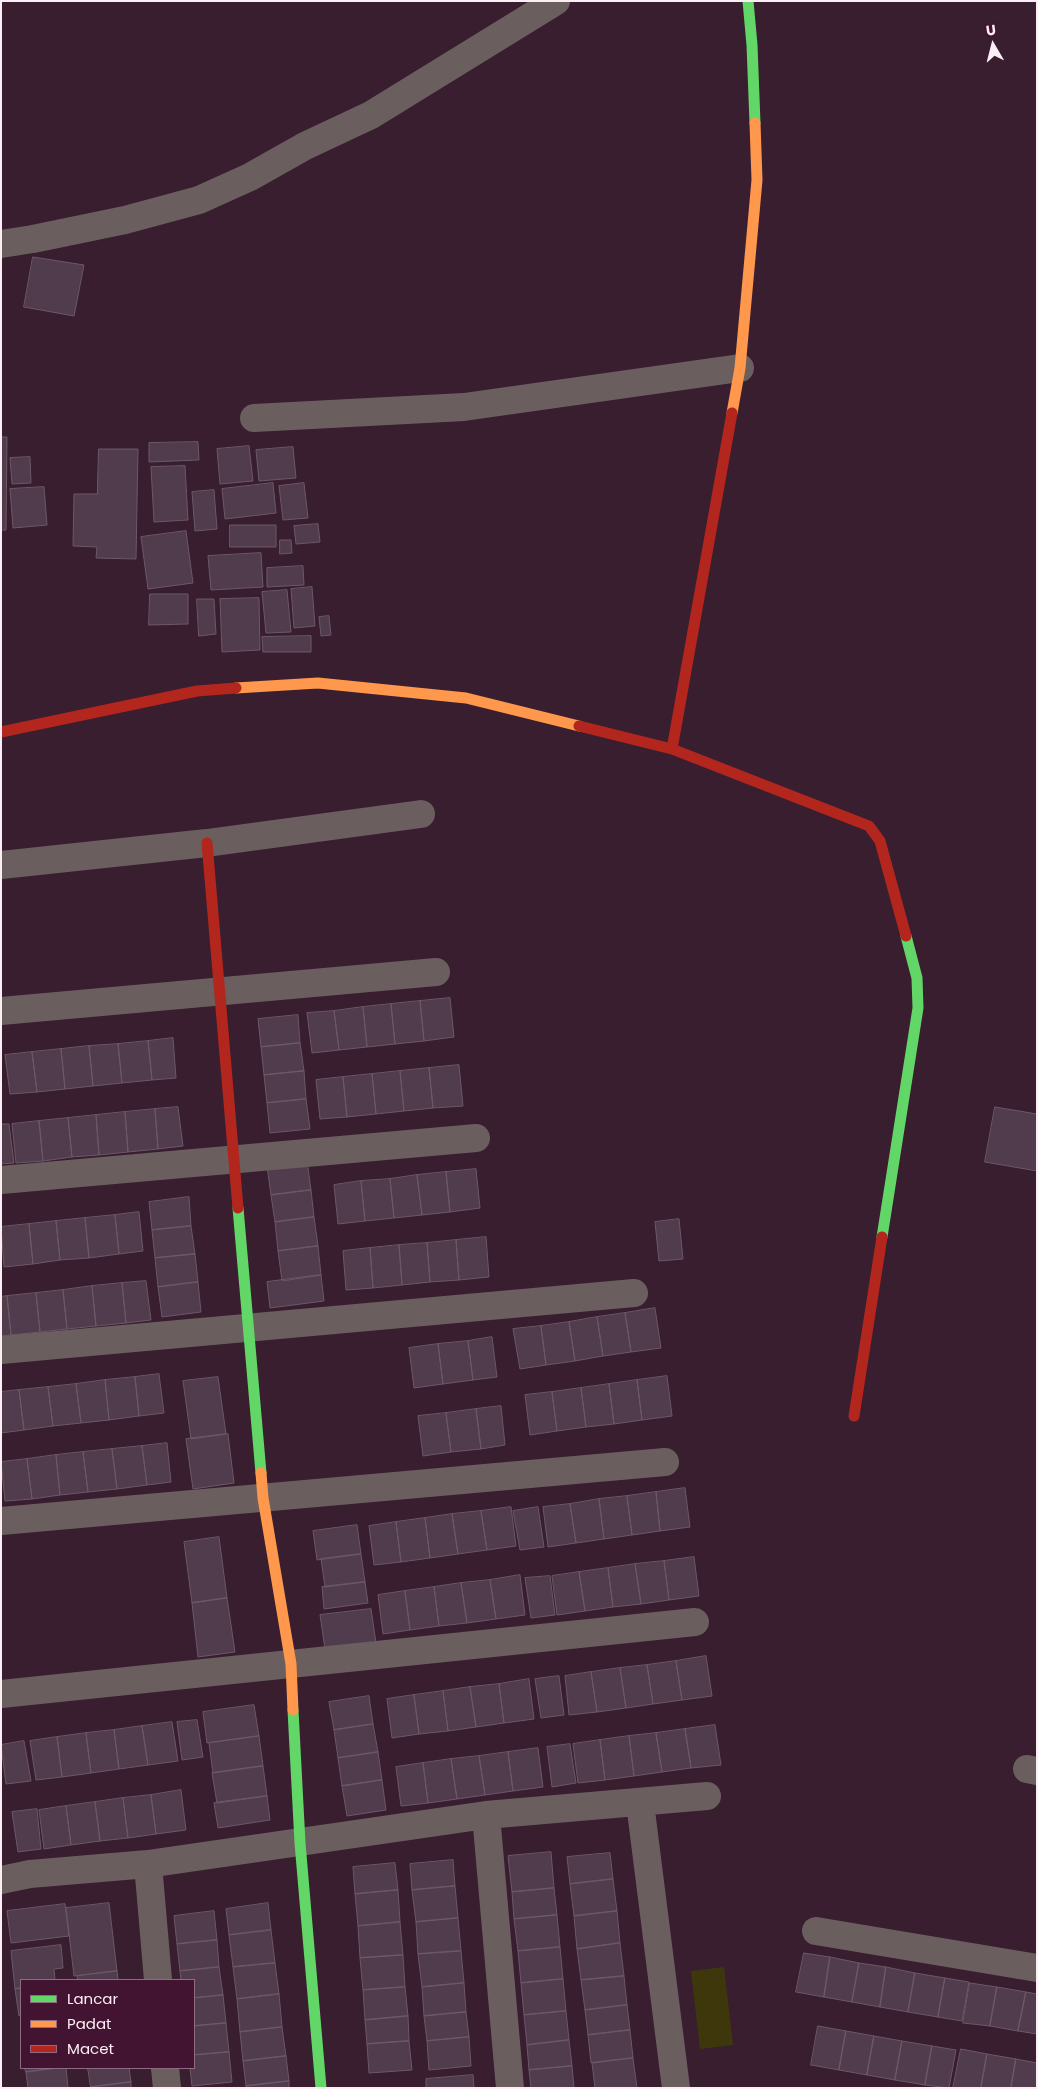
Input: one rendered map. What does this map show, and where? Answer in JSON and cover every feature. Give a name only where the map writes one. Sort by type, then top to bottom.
[{"type":"street","points":[[1,244],[33,240],[125,220],[199,200],[250,177],[305,146],[371,114],[556,1]]},
{"type":"street","points":[[672,749],[740,368],[757,180],[752,44],[748,1]]},
{"type":"street","points":[[254,418],[464,407],[740,368]]},
{"type":"street","points":[[1,732],[197,691],[318,683],[466,698],[672,749],[869,826],[877,834],[883,850],[917,978],[918,1008],[854,1416]]},
{"type":"street","points":[[1,866],[207,843],[421,814]]},
{"type":"street","points":[[207,843],[218,991],[263,1498],[291,1664],[300,1843],[321,2088]]},
{"type":"street","points":[[1,1011],[436,972]]},
{"type":"street","points":[[1,1180],[476,1138]]},
{"type":"street","points":[[1,1350],[634,1293]]},
{"type":"street","points":[[1,1521],[665,1462]]},
{"type":"street","points":[[1,1694],[695,1622]]},
{"type":"street","points":[[1,1880],[30,1874],[148,1864],[486,1816],[707,1796]]},
{"type":"street","points":[[640,1803],[676,2088]]},
{"type":"street","points":[[486,1816],[510,2088]]},
{"type":"street","points":[[148,1864],[158,1979]]},
{"type":"street","points":[[816,1931],[1037,1968]]},
{"type":"street","points":[[165,2069],[167,2088]]},
{"type":"shaded area","points":[[724,1967],[733,2045],[700,2049],[691,1971]]},
{"type":"building","points":[[33,257],[84,265],[74,316],[24,307]]},
{"type":"building","points":[[1,437],[7,437],[6,530],[1,530]]},
{"type":"building","points":[[198,442],[199,460],[149,462],[149,443]]},
{"type":"building","points":[[249,446],[253,481],[220,484],[217,449]]},
{"type":"building","points":[[293,447],[296,478],[259,481],[256,450]]},
{"type":"building","points":[[99,449],[138,449],[136,559],[96,558],[97,547],[73,546],[74,494],[97,494]]},
{"type":"building","points":[[30,457],[31,483],[12,484],[10,458]]},
{"type":"building","points":[[185,466],[188,520],[154,522],[151,467]]},
{"type":"building","points":[[273,483],[276,513],[225,519],[222,489]]},
{"type":"building","points":[[304,483],[308,518],[283,520],[279,486]]},
{"type":"building","points":[[44,487],[47,525],[13,528],[10,489]]},
{"type":"building","points":[[214,490],[217,529],[195,531],[192,492]]},
{"type":"building","points":[[318,524],[320,542],[296,544],[294,526]]},
{"type":"building","points":[[230,525],[276,525],[276,547],[230,547]]},
{"type":"building","points":[[186,531],[193,583],[148,589],[141,537]]},
{"type":"building","points":[[280,540],[291,540],[292,553],[280,554]]},
{"type":"building","points":[[261,553],[263,587],[211,590],[208,556]]},
{"type":"building","points":[[303,566],[304,585],[267,587],[267,568]]},
{"type":"building","points":[[312,587],[315,626],[294,628],[291,589]]},
{"type":"building","points":[[287,590],[291,632],[266,633],[262,592]]},
{"type":"building","points":[[150,594],[188,594],[188,624],[149,625]]},
{"type":"building","points":[[259,598],[260,650],[222,652],[220,599]]},
{"type":"building","points":[[197,599],[214,599],[216,634],[199,636]]},
{"type":"building","points":[[329,616],[331,635],[321,636],[319,617]]},
{"type":"building","points":[[311,636],[311,652],[263,652],[262,637]]},
{"type":"building","points":[[450,998],[454,1037],[424,1041],[420,1001]]},
{"type":"building","points":[[420,1001],[424,1041],[395,1044],[391,1004]]},
{"type":"building","points":[[391,1004],[395,1044],[367,1047],[363,1007]]},
{"type":"building","points":[[363,1007],[367,1047],[339,1050],[334,1011]]},
{"type":"building","points":[[334,1011],[339,1050],[312,1053],[307,1013]]},
{"type":"building","points":[[298,1015],[300,1043],[261,1047],[258,1019]]},
{"type":"building","points":[[173,1038],[176,1078],[152,1080],[148,1041]]},
{"type":"building","points":[[148,1041],[152,1080],[122,1083],[118,1044]]},
{"type":"building","points":[[300,1043],[304,1071],[264,1075],[261,1047]]},
{"type":"building","points":[[118,1044],[122,1083],[93,1086],[89,1046]]},
{"type":"building","points":[[89,1046],[93,1086],[65,1089],[61,1049]]},
{"type":"building","points":[[61,1049],[65,1089],[37,1092],[32,1052]]},
{"type":"building","points":[[32,1052],[37,1092],[10,1094],[5,1055]]},
{"type":"building","points":[[459,1065],[463,1106],[433,1108],[429,1068]]},
{"type":"building","points":[[429,1068],[433,1108],[404,1111],[400,1071]]},
{"type":"building","points":[[304,1071],[306,1099],[267,1103],[264,1075]]},
{"type":"building","points":[[400,1071],[404,1111],[376,1114],[372,1074]]},
{"type":"building","points":[[372,1074],[376,1114],[347,1117],[343,1077]]},
{"type":"building","points":[[343,1077],[347,1117],[320,1119],[316,1080]]},
{"type":"building","points":[[306,1099],[310,1129],[270,1133],[267,1103]]},
{"type":"building","points":[[178,1107],[183,1146],[158,1149],[155,1109]]},
{"type":"building","points":[[995,1107],[1037,1114],[1037,1171],[985,1162]]},
{"type":"building","points":[[155,1109],[158,1149],[128,1152],[125,1112]]},
{"type":"building","points":[[125,1112],[128,1152],[99,1155],[96,1115]]},
{"type":"building","points":[[96,1115],[99,1155],[72,1157],[68,1118]]},
{"type":"building","points":[[68,1118],[72,1157],[43,1161],[39,1121]]},
{"type":"building","points":[[39,1121],[43,1161],[16,1163],[12,1124]]},
{"type":"building","points":[[1,1124],[9,1124],[14,1163],[1,1164]]},
{"type":"building","points":[[307,1161],[311,1190],[271,1195],[267,1166]]},
{"type":"building","points":[[476,1169],[480,1208],[450,1212],[446,1172]]},
{"type":"building","points":[[446,1172],[450,1212],[422,1215],[417,1175]]},
{"type":"building","points":[[417,1175],[422,1215],[394,1218],[390,1179]]},
{"type":"building","points":[[390,1179],[394,1218],[365,1221],[361,1181]]},
{"type":"building","points":[[361,1181],[365,1221],[338,1224],[334,1185]]},
{"type":"building","points":[[311,1190],[314,1217],[275,1222],[271,1195]]},
{"type":"building","points":[[189,1197],[191,1226],[152,1230],[149,1202]]},
{"type":"building","points":[[139,1212],[143,1251],[119,1254],[115,1215]]},
{"type":"building","points":[[115,1215],[119,1254],[89,1258],[85,1218]]},
{"type":"building","points":[[314,1217],[318,1246],[278,1251],[275,1222]]},
{"type":"building","points":[[85,1218],[89,1258],[60,1260],[56,1221]]},
{"type":"building","points":[[679,1219],[683,1259],[659,1261],[655,1222]]},
{"type":"building","points":[[56,1221],[60,1260],[33,1264],[29,1224]]},
{"type":"building","points":[[29,1224],[33,1264],[4,1267],[1,1227]]},
{"type":"building","points":[[191,1226],[195,1254],[155,1258],[152,1230]]},
{"type":"building","points":[[486,1237],[489,1277],[459,1280],[456,1240]]},
{"type":"building","points":[[456,1240],[459,1280],[430,1282],[427,1243]]},
{"type":"building","points":[[427,1243],[430,1282],[402,1285],[399,1245]]},
{"type":"building","points":[[399,1245],[402,1285],[373,1288],[370,1248]]},
{"type":"building","points":[[318,1246],[321,1275],[282,1281],[278,1251]]},
{"type":"building","points":[[370,1248],[373,1288],[346,1290],[343,1251]]},
{"type":"building","points":[[195,1254],[198,1282],[158,1287],[155,1258]]},
{"type":"building","points":[[321,1275],[324,1301],[270,1308],[267,1282]]},
{"type":"building","points":[[146,1281],[151,1320],[126,1323],[122,1283]]},
{"type":"building","points":[[198,1282],[201,1312],[162,1317],[158,1287]]},
{"type":"building","points":[[122,1283],[126,1323],[96,1326],[92,1286]]},
{"type":"building","points":[[92,1286],[96,1326],[67,1329],[63,1290]]},
{"type":"building","points":[[63,1290],[67,1329],[40,1332],[36,1293]]},
{"type":"building","points":[[36,1293],[40,1332],[11,1335],[7,1296]]},
{"type":"building","points":[[7,1296],[11,1335],[1,1336],[1,1297]]},
{"type":"building","points":[[655,1308],[661,1348],[631,1352],[625,1313]]},
{"type":"building","points":[[625,1313],[631,1352],[603,1356],[597,1317]]},
{"type":"building","points":[[597,1317],[603,1356],[575,1361],[569,1322]]},
{"type":"building","points":[[569,1322],[575,1361],[546,1365],[541,1326]]},
{"type":"building","points":[[541,1326],[546,1365],[520,1369],[513,1329]]},
{"type":"building","points":[[492,1337],[497,1377],[473,1380],[468,1341]]},
{"type":"building","points":[[468,1341],[473,1380],[443,1384],[438,1344]]},
{"type":"building","points":[[438,1344],[443,1384],[414,1388],[409,1348]]},
{"type":"building","points":[[159,1374],[164,1413],[139,1416],[135,1377]]},
{"type":"building","points":[[667,1376],[672,1416],[642,1420],[637,1380]]},
{"type":"building","points":[[135,1377],[139,1416],[109,1420],[105,1380]]},
{"type":"building","points":[[218,1377],[226,1434],[191,1439],[183,1381]]},
{"type":"building","points":[[105,1380],[109,1420],[81,1423],[76,1384]]},
{"type":"building","points":[[637,1380],[642,1420],[614,1424],[609,1384]]},
{"type":"building","points":[[76,1384],[81,1423],[53,1426],[48,1387]]},
{"type":"building","points":[[609,1384],[614,1424],[586,1427],[581,1388]]},
{"type":"building","points":[[48,1387],[53,1426],[24,1430],[19,1390]]},
{"type":"building","points":[[581,1388],[586,1427],[557,1431],[552,1392]]},
{"type":"building","points":[[19,1390],[24,1430],[1,1433],[1,1392]]},
{"type":"building","points":[[552,1392],[557,1431],[530,1435],[525,1395]]},
{"type":"building","points":[[501,1406],[505,1445],[481,1449],[476,1409]]},
{"type":"building","points":[[476,1409],[481,1449],[451,1452],[446,1413]]},
{"type":"building","points":[[446,1413],[451,1452],[423,1456],[418,1416]]},
{"type":"building","points":[[228,1434],[234,1483],[193,1489],[186,1439]]},
{"type":"building","points":[[167,1443],[171,1482],[147,1485],[142,1446]]},
{"type":"building","points":[[142,1446],[147,1485],[117,1489],[112,1449]]},
{"type":"building","points":[[112,1449],[117,1489],[88,1492],[83,1452]]},
{"type":"building","points":[[83,1452],[88,1492],[60,1495],[56,1455]]},
{"type":"building","points":[[56,1455],[60,1495],[32,1499],[27,1459]]},
{"type":"building","points":[[27,1459],[32,1499],[5,1501],[1,1462]]},
{"type":"building","points":[[685,1488],[690,1527],[660,1531],[656,1492]]},
{"type":"building","points":[[656,1492],[660,1531],[632,1535],[627,1496]]},
{"type":"building","points":[[627,1496],[632,1535],[604,1539],[599,1499]]},
{"type":"building","points":[[599,1499],[604,1539],[576,1543],[570,1504]]},
{"type":"building","points":[[570,1504],[576,1543],[548,1547],[543,1507]]},
{"type":"building","points":[[511,1507],[516,1546],[487,1550],[481,1511]]},
{"type":"building","points":[[538,1507],[544,1547],[520,1550],[513,1511]]},
{"type":"building","points":[[481,1511],[487,1550],[458,1554],[452,1514]]},
{"type":"building","points":[[452,1514],[458,1554],[430,1558],[425,1518]]},
{"type":"building","points":[[425,1518],[430,1558],[401,1562],[396,1522]]},
{"type":"building","points":[[396,1522],[401,1562],[374,1565],[369,1526]]},
{"type":"building","points":[[357,1525],[361,1554],[317,1560],[313,1531]]},
{"type":"building","points":[[219,1537],[227,1598],[192,1603],[184,1542]]},
{"type":"building","points":[[361,1554],[365,1582],[325,1587],[321,1559]]},
{"type":"building","points":[[694,1557],[699,1596],[669,1600],[664,1561]]},
{"type":"building","points":[[664,1561],[669,1600],[641,1604],[635,1564]]},
{"type":"building","points":[[635,1564],[641,1604],[613,1607],[608,1568]]},
{"type":"building","points":[[608,1568],[613,1607],[585,1611],[579,1572]]},
{"type":"building","points":[[579,1572],[585,1611],[557,1615],[552,1576]]},
{"type":"building","points":[[520,1575],[525,1615],[496,1619],[490,1580]]},
{"type":"building","points":[[550,1576],[555,1615],[531,1618],[525,1578]]},
{"type":"building","points":[[490,1580],[496,1619],[467,1623],[461,1583]]},
{"type":"building","points":[[365,1582],[368,1603],[324,1609],[322,1587]]},
{"type":"building","points":[[461,1583],[467,1623],[439,1626],[434,1587]]},
{"type":"building","points":[[434,1587],[439,1626],[410,1630],[405,1591]]},
{"type":"building","points":[[405,1591],[410,1630],[383,1634],[378,1595]]},
{"type":"building","points":[[227,1598],[235,1652],[198,1657],[192,1603]]},
{"type":"building","points":[[371,1609],[376,1643],[325,1649],[320,1615]]},
{"type":"building","points":[[706,1656],[712,1696],[682,1700],[676,1661]]},
{"type":"building","points":[[676,1661],[682,1700],[653,1704],[647,1665]]},
{"type":"building","points":[[647,1665],[653,1704],[626,1708],[620,1668]]},
{"type":"building","points":[[620,1668],[626,1708],[597,1712],[591,1672]]},
{"type":"building","points":[[591,1672],[597,1712],[569,1715],[565,1676]]},
{"type":"building","points":[[559,1676],[564,1715],[541,1718],[535,1679]]},
{"type":"building","points":[[529,1679],[534,1719],[504,1723],[499,1684]]},
{"type":"building","points":[[499,1684],[504,1723],[476,1727],[470,1687]]},
{"type":"building","points":[[470,1687],[476,1727],[448,1731],[443,1691]]},
{"type":"building","points":[[443,1691],[448,1731],[419,1734],[414,1695]]},
{"type":"building","points":[[414,1695],[419,1734],[392,1738],[387,1699]]},
{"type":"building","points":[[369,1696],[373,1724],[334,1730],[329,1702]]},
{"type":"building","points":[[254,1705],[259,1736],[207,1743],[203,1712]]},
{"type":"building","points":[[197,1720],[203,1757],[182,1760],[177,1722]]},
{"type":"building","points":[[172,1722],[178,1761],[148,1765],[142,1726]]},
{"type":"building","points":[[373,1724],[378,1752],[338,1758],[334,1730]]},
{"type":"building","points":[[715,1725],[721,1765],[691,1768],[685,1729]]},
{"type":"building","points":[[142,1726],[148,1765],[119,1769],[114,1730]]},
{"type":"building","points":[[685,1729],[691,1768],[662,1772],[656,1733]]},
{"type":"building","points":[[114,1730],[119,1769],[91,1773],[86,1733]]},
{"type":"building","points":[[86,1733],[91,1773],[62,1777],[57,1737]]},
{"type":"building","points":[[656,1733],[662,1772],[634,1776],[629,1736]]},
{"type":"building","points":[[259,1736],[263,1766],[213,1773],[209,1743]]},
{"type":"building","points":[[629,1736],[634,1776],[605,1780],[600,1740]]},
{"type":"building","points":[[57,1737],[62,1777],[36,1780],[30,1741]]},
{"type":"building","points":[[600,1740],[605,1780],[578,1783],[573,1744]]},
{"type":"building","points":[[24,1741],[31,1781],[6,1784],[1,1745]]},
{"type":"building","points":[[570,1744],[576,1783],[552,1787],[547,1747]]},
{"type":"building","points":[[538,1748],[543,1787],[513,1791],[508,1752]]},
{"type":"building","points":[[378,1752],[382,1780],[342,1786],[338,1758]]},
{"type":"building","points":[[508,1752],[513,1791],[485,1795],[479,1756]]},
{"type":"building","points":[[479,1756],[485,1795],[457,1799],[451,1759]]},
{"type":"building","points":[[451,1759],[457,1799],[428,1803],[423,1763]]},
{"type":"building","points":[[423,1763],[428,1803],[401,1806],[396,1767]]},
{"type":"building","points":[[263,1766],[267,1796],[217,1803],[212,1773]]},
{"type":"building","points":[[382,1780],[386,1810],[347,1816],[342,1786]]},
{"type":"building","points":[[181,1790],[186,1830],[156,1834],[151,1795]]},
{"type":"building","points":[[151,1795],[156,1834],[128,1838],[123,1798]]},
{"type":"building","points":[[267,1796],[270,1820],[218,1828],[214,1803]]},
{"type":"building","points":[[123,1798],[128,1838],[100,1841],[95,1802]]},
{"type":"building","points":[[95,1802],[100,1841],[71,1845],[66,1806]]},
{"type":"building","points":[[66,1806],[71,1845],[44,1849],[39,1810]]},
{"type":"building","points":[[37,1809],[41,1849],[18,1852],[12,1812]]},
{"type":"building","points":[[551,1852],[554,1888],[512,1892],[508,1856]]},
{"type":"building","points":[[610,1853],[613,1879],[570,1884],[567,1857]]},
{"type":"building","points":[[453,1860],[455,1886],[412,1890],[410,1864]]},
{"type":"building","points":[[395,1863],[398,1890],[355,1894],[353,1867]]},
{"type":"building","points":[[613,1879],[617,1911],[574,1916],[570,1884]]},
{"type":"building","points":[[455,1886],[458,1918],[416,1922],[412,1890]]},
{"type":"building","points":[[554,1888],[557,1915],[514,1919],[512,1892]]},
{"type":"building","points":[[398,1890],[400,1922],[358,1926],[355,1894]]},
{"type":"building","points":[[109,1903],[117,1971],[74,1976],[66,1908]]},
{"type":"building","points":[[268,1903],[271,1930],[229,1935],[226,1909]]},
{"type":"building","points":[[65,1904],[69,1936],[11,1943],[7,1911]]},
{"type":"building","points":[[214,1911],[217,1940],[177,1944],[174,1916]]},
{"type":"building","points":[[617,1911],[620,1943],[577,1949],[574,1916]]},
{"type":"building","points":[[557,1915],[560,1947],[518,1951],[514,1919]]},
{"type":"building","points":[[458,1918],[461,1951],[418,1954],[416,1922]]},
{"type":"building","points":[[400,1922],[403,1955],[360,1958],[358,1926]]},
{"type":"building","points":[[271,1930],[275,1963],[233,1967],[229,1935]]},
{"type":"building","points":[[217,1940],[219,1967],[180,1971],[177,1944]]},
{"type":"building","points":[[620,1943],[624,1976],[581,1980],[577,1949]]},
{"type":"building","points":[[61,1945],[63,1968],[54,1969],[55,1979],[20,1979],[20,1988],[15,1989],[11,1951]]},
{"type":"building","points":[[560,1947],[563,1979],[521,1983],[518,1951]]},
{"type":"building","points":[[461,1951],[464,1983],[422,1987],[418,1954]]},
{"type":"building","points":[[804,1953],[830,1957],[824,1997],[796,1992]]},
{"type":"building","points":[[403,1955],[405,1987],[363,1990],[360,1958]]},
{"type":"building","points":[[830,1957],[859,1963],[852,2002],[824,1997]]},
{"type":"building","points":[[275,1963],[279,1994],[237,1999],[233,1967]]},
{"type":"building","points":[[859,1963],[886,1967],[880,2007],[852,2002]]},
{"type":"building","points":[[219,1967],[223,1995],[195,1998],[195,1979],[181,1979],[180,1971]]},
{"type":"building","points":[[886,1967],[915,1973],[908,2012],[880,2007]]},
{"type":"building","points":[[117,1971],[118,1979],[78,1979],[77,1976]]},
{"type":"building","points":[[915,1973],[945,1978],[938,2017],[908,2012]]},
{"type":"building","points":[[624,1976],[627,2005],[585,2010],[581,1980]]},
{"type":"building","points":[[945,1978],[969,1982],[962,2021],[938,2017]]},
{"type":"building","points":[[563,1979],[566,2011],[524,2015],[521,1983]]},
{"type":"building","points":[[464,1983],[466,2012],[424,2016],[422,1987]]},
{"type":"building","points":[[970,1983],[997,1987],[990,2026],[963,2023]]},
{"type":"building","points":[[405,1987],[408,2016],[365,2020],[363,1990]]},
{"type":"building","points":[[997,1987],[1026,1992],[1018,2031],[990,2026]]},
{"type":"building","points":[[20,1988],[19,2016],[15,1989]]},
{"type":"building","points":[[1026,1992],[1037,1994],[1037,2034],[1018,2031]]},
{"type":"building","points":[[279,1994],[282,2027],[240,2032],[237,1999]]},
{"type":"building","points":[[223,1995],[226,2023],[195,2026],[195,1998]]},
{"type":"building","points":[[627,2005],[630,2030],[588,2035],[585,2010]]},
{"type":"building","points":[[566,2011],[569,2040],[527,2045],[524,2015]]},
{"type":"building","points":[[466,2012],[469,2037],[427,2041],[424,2016]]},
{"type":"building","points":[[408,2016],[409,2041],[367,2044],[365,2020]]},
{"type":"building","points":[[226,2023],[229,2052],[195,2055],[195,2026]]},
{"type":"building","points":[[818,2026],[846,2031],[839,2070],[811,2065]]},
{"type":"building","points":[[282,2027],[286,2056],[243,2061],[240,2032]]},
{"type":"building","points":[[630,2030],[633,2058],[591,2063],[588,2035]]},
{"type":"building","points":[[846,2031],[874,2036],[867,2075],[839,2070]]},
{"type":"building","points":[[874,2036],[902,2041],[895,2080],[867,2075]]},
{"type":"building","points":[[469,2037],[471,2066],[429,2070],[427,2041]]},
{"type":"building","points":[[569,2040],[572,2066],[529,2070],[527,2045]]},
{"type":"building","points":[[409,2041],[412,2070],[369,2073],[367,2044]]},
{"type":"building","points":[[902,2041],[932,2046],[925,2085],[895,2080]]},
{"type":"building","points":[[932,2046],[956,2050],[949,2088],[925,2085]]},
{"type":"building","points":[[961,2049],[987,2054],[981,2088],[953,2088]]},
{"type":"building","points":[[229,2052],[232,2082],[192,2086],[190,2069],[195,2069],[195,2055]]},
{"type":"building","points":[[987,2054],[1016,2059],[1011,2088],[981,2088]]},
{"type":"building","points":[[286,2056],[289,2081],[246,2086],[243,2061]]},
{"type":"building","points":[[633,2058],[637,2088],[595,2088],[592,2063]]},
{"type":"building","points":[[1016,2059],[1037,2063],[1037,2088],[1011,2088]]},
{"type":"building","points":[[572,2066],[574,2088],[531,2088],[529,2070]]},
{"type":"building","points":[[25,2069],[50,2069],[26,2072]]},
{"type":"building","points":[[66,2069],[68,2088],[28,2088],[26,2072]]},
{"type":"building","points":[[88,2069],[129,2069],[131,2082],[91,2087]]},
{"type":"building","points":[[473,2075],[474,2088],[426,2088],[426,2079]]},
{"type":"building","points":[[289,2081],[289,2088],[246,2088],[246,2086]]},
{"type":"building","points":[[131,2082],[131,2088],[91,2088],[91,2087]]},
{"type":"traffic: fast","points":[[748,1],[755,123]]},
{"type":"traffic: fast","points":[[882,1237],[918,1008],[917,978],[906,936]]},
{"type":"traffic: fast","points":[[238,1208],[261,1473]]},
{"type":"traffic: fast","points":[[293,1710],[300,1843],[321,2088]]},
{"type":"traffic: slow","points":[[732,413],[740,368],[757,180],[755,123]]},
{"type":"traffic: slow","points":[[236,688],[318,683],[466,698],[579,726]]},
{"type":"traffic: slow","points":[[261,1473],[263,1498],[291,1664],[293,1710]]},
{"type":"traffic: jam","points":[[672,749],[732,413]]},
{"type":"traffic: jam","points":[[1,732],[197,691],[236,688]]},
{"type":"traffic: jam","points":[[579,726],[672,749],[869,826],[880,841],[906,936]]},
{"type":"traffic: jam","points":[[207,843],[238,1208]]},
{"type":"traffic: jam","points":[[854,1416],[882,1237]]}]
